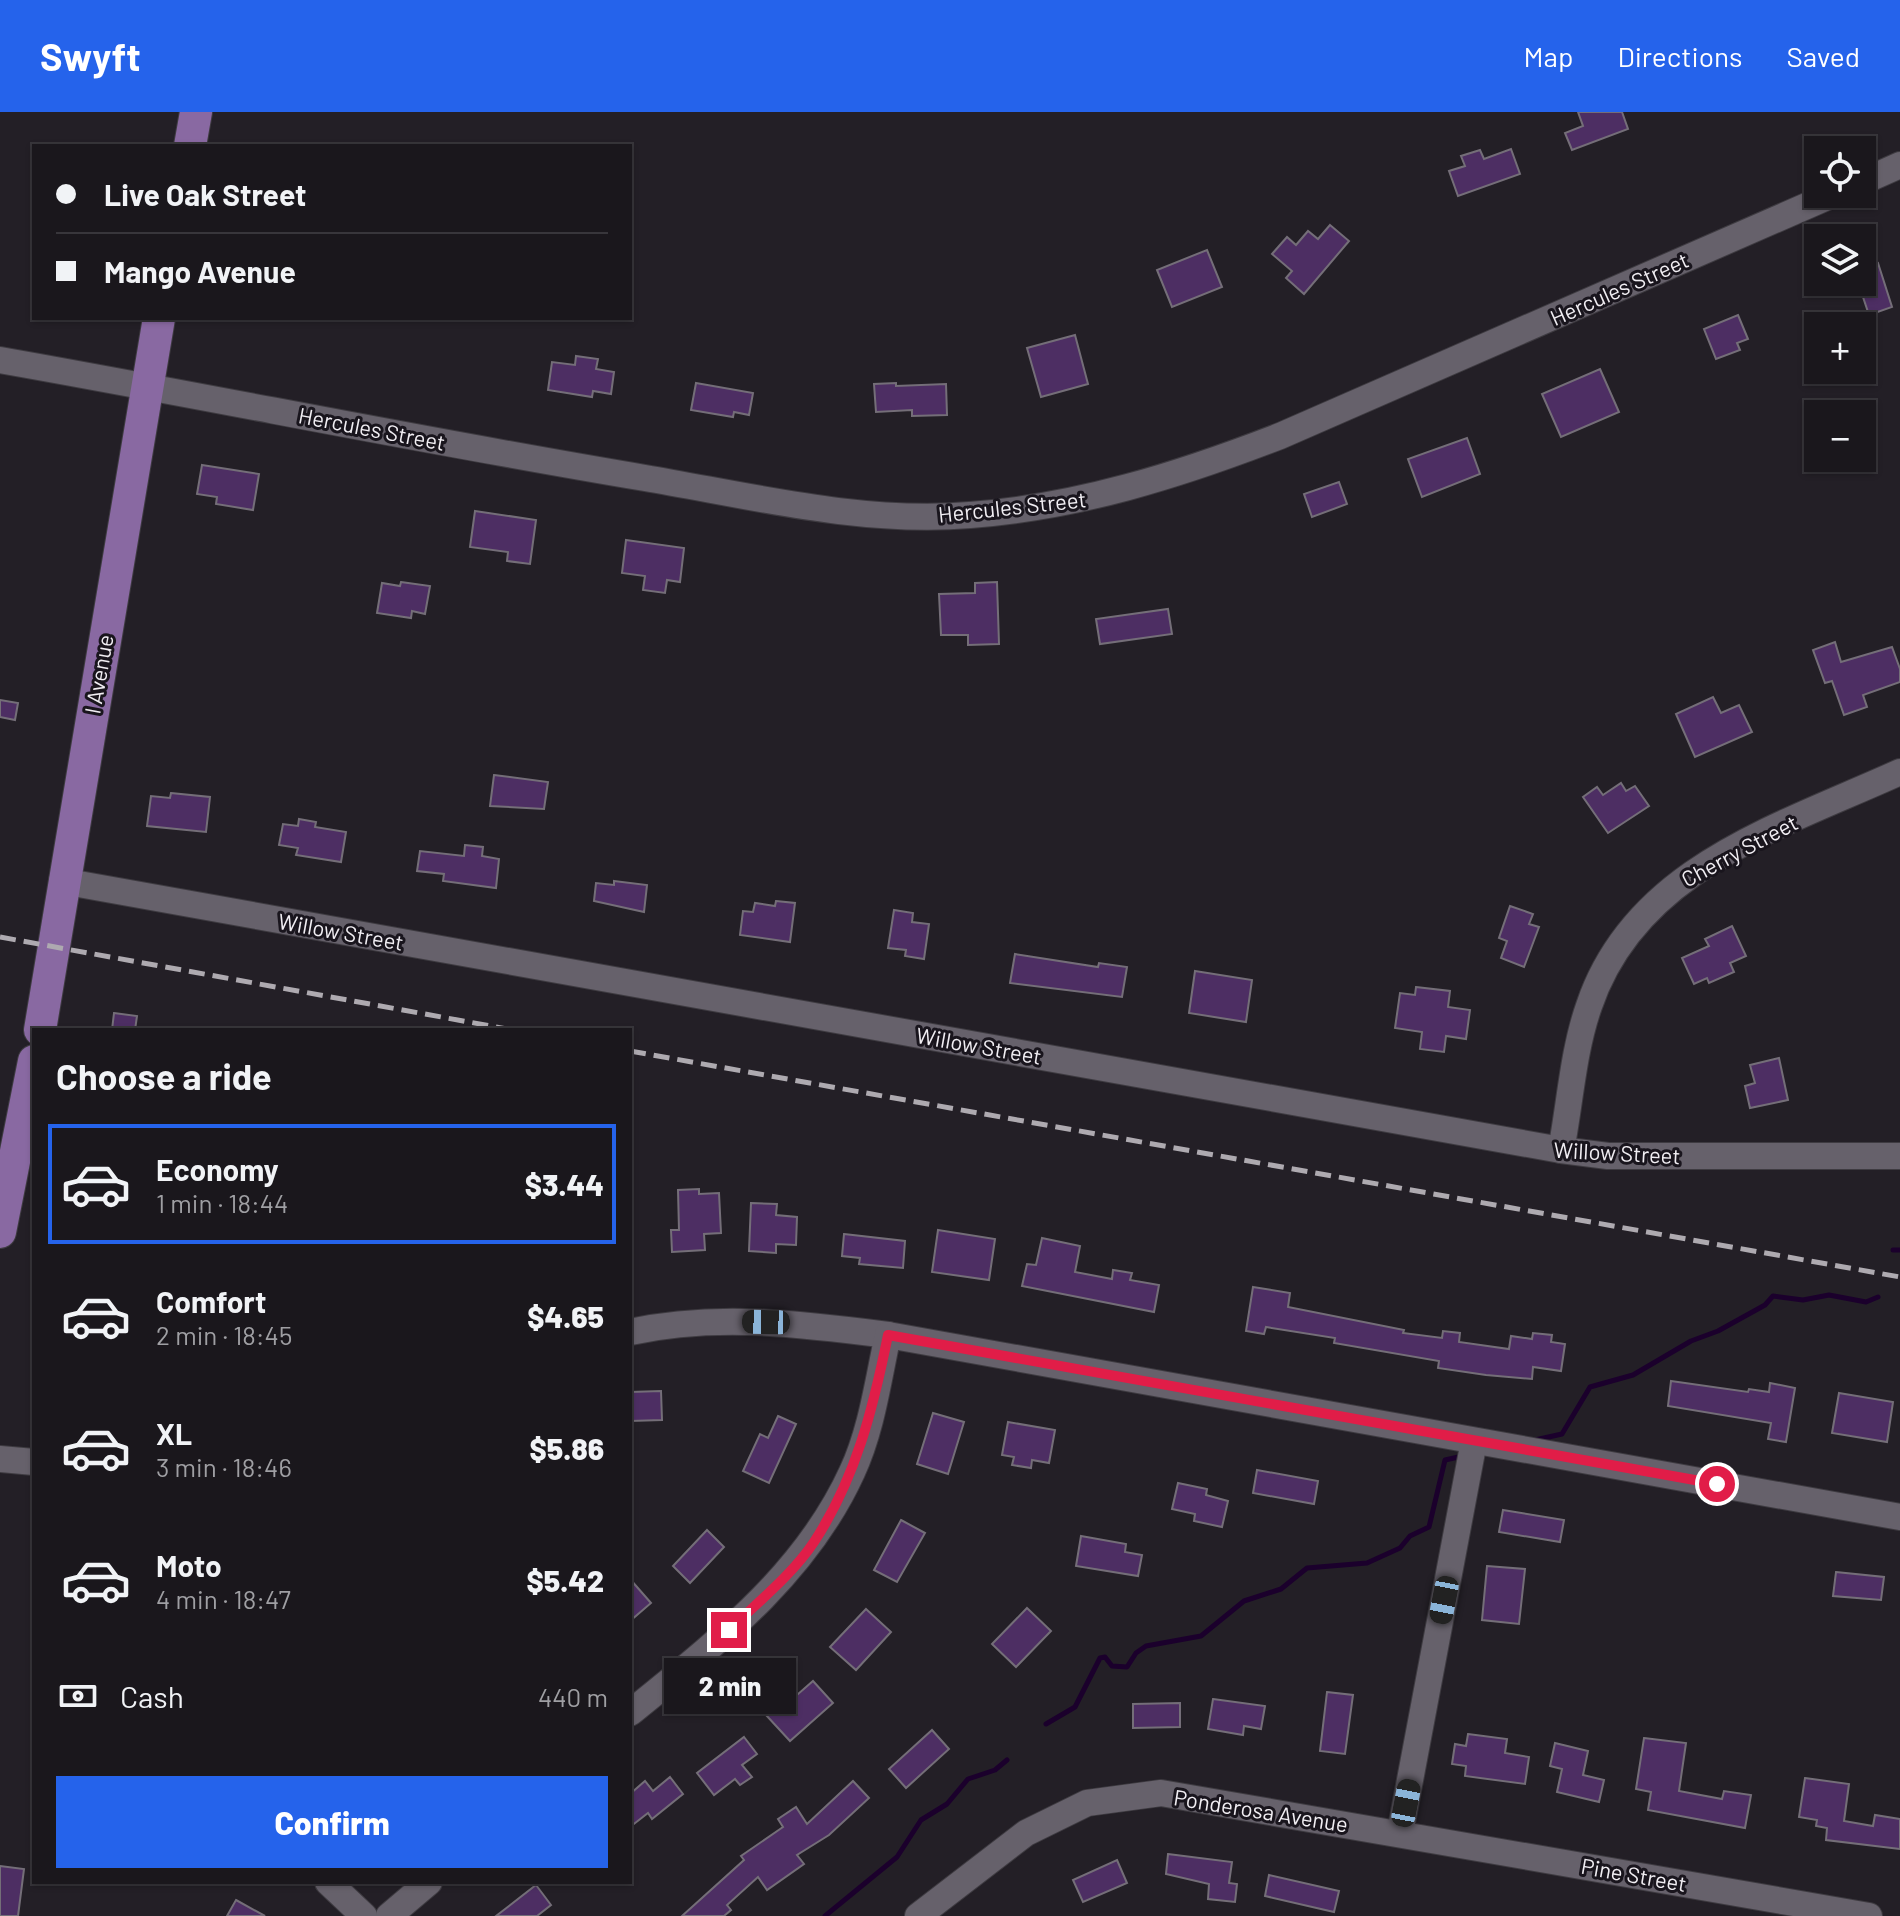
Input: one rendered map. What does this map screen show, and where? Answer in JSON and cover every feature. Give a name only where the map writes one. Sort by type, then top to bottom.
[{"type":"main road","points":[[190,144],[196,112]]},
{"type":"main road","name":"I Avenue","points":[[40,1028],[57,947],[62,881],[159,320]]},
{"type":"main road","points":[[0,1232],[32,1071]]},
{"type":"street","points":[[1876,176],[1900,165]]},
{"type":"street","name":"Hercules Street","points":[[0,360],[551,462],[789,502],[876,514],[969,515],[1098,496],[1192,470],[1280,436],[1804,207]]},
{"type":"street","name":"Cherry Street","points":[[1561,1150],[1588,1008],[1608,961],[1633,923],[1673,885],[1752,840],[1900,772]]},
{"type":"street","name":"Willow Street","points":[[62,881],[1561,1150],[1608,1156],[1900,1156]]},
{"type":"street","points":[[632,1332],[716,1321],[791,1323],[888,1335],[1900,1517]]},
{"type":"street","points":[[632,1711],[711,1647],[764,1597],[813,1544],[853,1470],[872,1412],[888,1335]]},
{"type":"street","points":[[1400,1833],[1474,1441]]},
{"type":"street","points":[[0,1459],[32,1462]]},
{"type":"street","name":"Ponderosa Avenue","points":[[918,1916],[1026,1833],[1087,1803],[1161,1793],[1400,1833]]},
{"type":"street","name":"Pine Street","points":[[1400,1833],[1869,1916]]},
{"type":"street","points":[[330,1884],[364,1916]]},
{"type":"street","points":[[389,1916],[427,1884]]},
{"type":"building","points":[[1578,112],[1622,112],[1628,129],[1572,150],[1565,133],[1583,126]]},
{"type":"building","points":[[1511,149],[1520,174],[1458,196],[1449,171],[1465,166],[1461,156],[1480,150],[1484,159]]},
{"type":"building","points":[[1330,225],[1349,241],[1304,294],[1286,278],[1292,271],[1272,254],[1287,237],[1296,245],[1308,231],[1318,239]]},
{"type":"building","points":[[1207,250],[1222,287],[1172,307],[1157,270]]},
{"type":"building","points":[[1876,264],[1892,307],[1868,312],[1863,296],[1876,296]]},
{"type":"building","points":[[1738,315],[1748,339],[1737,343],[1740,350],[1716,359],[1704,329]]},
{"type":"building","points":[[1075,335],[1088,384],[1041,397],[1027,348]]},
{"type":"building","points":[[576,356],[598,359],[596,369],[614,372],[611,394],[593,391],[592,397],[548,390],[552,362],[575,365]]},
{"type":"building","points":[[1600,369],[1619,412],[1561,437],[1542,394]]},
{"type":"building","points":[[696,383],[753,393],[749,415],[734,412],[733,417],[691,410]]},
{"type":"building","points":[[896,383],[896,386],[946,384],[947,415],[912,416],[912,410],[876,412],[874,384]]},
{"type":"building","points":[[1467,438],[1480,474],[1422,497],[1408,459]]},
{"type":"building","points":[[202,465],[259,474],[253,510],[216,504],[217,497],[197,494]]},
{"type":"building","points":[[1339,482],[1347,504],[1312,517],[1304,494]]},
{"type":"building","points":[[475,511],[536,520],[530,564],[507,561],[508,552],[470,547]]},
{"type":"building","points":[[626,540],[684,548],[680,582],[667,580],[665,593],[643,590],[645,576],[622,573]]},
{"type":"building","points":[[401,582],[430,586],[425,614],[412,611],[411,618],[377,613],[382,583],[400,586]]},
{"type":"building","points":[[997,582],[999,644],[968,645],[968,635],[941,635],[939,594],[975,593],[975,583]]},
{"type":"building","points":[[1168,609],[1172,634],[1100,644],[1096,619]]},
{"type":"building","points":[[1835,642],[1841,662],[1892,647],[1900,669],[1900,682],[1863,695],[1867,707],[1844,715],[1832,681],[1825,683],[1813,650]]},
{"type":"building","points":[[1713,697],[1721,713],[1739,705],[1752,732],[1695,757],[1676,714]]},
{"type":"building","points":[[0,700],[18,703],[15,720],[0,717]]},
{"type":"building","points":[[494,775],[548,782],[544,809],[490,806]]},
{"type":"building","points":[[1621,783],[1626,791],[1635,786],[1649,806],[1608,833],[1583,797],[1597,787],[1603,795]]},
{"type":"building","points":[[171,793],[210,797],[206,832],[147,826],[151,796],[170,798]]},
{"type":"building","points":[[299,819],[316,822],[315,827],[346,832],[341,862],[296,855],[298,848],[279,845],[283,824],[298,826]]},
{"type":"building","points":[[465,845],[483,847],[482,856],[499,859],[496,888],[443,881],[444,874],[417,871],[420,851],[464,856]]},
{"type":"building","points":[[614,881],[647,885],[644,912],[594,901],[596,883],[614,885]]},
{"type":"building","points":[[776,901],[795,903],[790,942],[740,935],[743,911],[753,912],[755,903],[775,906]]},
{"type":"building","points":[[1510,906],[1533,914],[1529,924],[1539,927],[1524,967],[1501,958],[1507,941],[1499,938]]},
{"type":"building","points":[[894,910],[913,913],[912,922],[929,924],[924,959],[905,956],[906,950],[888,948]]},
{"type":"building","points":[[1732,926],[1746,956],[1730,963],[1734,972],[1709,983],[1707,978],[1694,984],[1682,958],[1709,946],[1705,939]]},
{"type":"building","points":[[1015,954],[1098,967],[1099,963],[1127,967],[1122,997],[1010,983]]},
{"type":"building","points":[[1195,971],[1252,980],[1246,1022],[1189,1013]]},
{"type":"building","points":[[1416,987],[1450,991],[1448,1007],[1470,1010],[1466,1039],[1446,1036],[1444,1052],[1420,1049],[1422,1032],[1395,1028],[1400,993],[1415,995]]},
{"type":"building","points":[[114,1013],[137,1016],[135,1028],[112,1028]]},
{"type":"building","points":[[1779,1058],[1788,1100],[1750,1108],[1745,1086],[1755,1083],[1750,1065]]},
{"type":"building","points":[[699,1189],[699,1194],[719,1193],[721,1233],[704,1234],[705,1250],[672,1252],[671,1230],[679,1230],[678,1190]]},
{"type":"building","points":[[751,1203],[777,1204],[776,1215],[797,1217],[796,1245],[776,1244],[776,1253],[749,1251]]},
{"type":"building","points":[[938,1230],[995,1239],[989,1280],[932,1272]]},
{"type":"building","points":[[844,1234],[905,1241],[903,1268],[859,1264],[860,1258],[842,1256]]},
{"type":"building","points":[[1042,1238],[1080,1246],[1075,1272],[1112,1279],[1113,1270],[1132,1273],[1130,1280],[1159,1285],[1154,1312],[1022,1286],[1027,1264],[1036,1265]]},
{"type":"building","points":[[1253,1287],[1290,1293],[1288,1307],[1404,1330],[1403,1333],[1442,1338],[1443,1331],[1460,1333],[1459,1342],[1509,1349],[1511,1336],[1532,1339],[1533,1333],[1552,1335],[1551,1342],[1565,1344],[1561,1371],[1533,1367],[1532,1379],[1486,1375],[1438,1368],[1439,1361],[1334,1343],[1335,1338],[1266,1327],[1264,1334],[1246,1331]]},
{"type":"building","points":[[1671,1381],[1748,1392],[1749,1389],[1769,1392],[1770,1383],[1795,1388],[1786,1442],[1768,1439],[1771,1423],[1668,1406]]},
{"type":"building","points":[[661,1391],[662,1420],[632,1421],[632,1392]]},
{"type":"building","points":[[1839,1393],[1893,1402],[1887,1442],[1832,1433]]},
{"type":"building","points":[[933,1413],[964,1422],[948,1474],[917,1464]]},
{"type":"building","points":[[778,1416],[796,1424],[769,1483],[743,1471],[760,1434],[768,1438]]},
{"type":"building","points":[[1008,1422],[1055,1430],[1049,1463],[1032,1460],[1031,1468],[1012,1465],[1014,1457],[1002,1455]]},
{"type":"building","points":[[1257,1470],[1318,1481],[1314,1504],[1253,1493]]},
{"type":"building","points":[[1178,1483],[1207,1489],[1206,1495],[1228,1501],[1222,1527],[1194,1521],[1195,1514],[1172,1509]]},
{"type":"building","points":[[1503,1510],[1564,1520],[1560,1542],[1499,1532]]},
{"type":"building","points":[[901,1520],[925,1533],[897,1582],[874,1570]]},
{"type":"building","points":[[707,1530],[724,1547],[690,1583],[673,1566]]},
{"type":"building","points":[[1081,1536],[1126,1544],[1125,1552],[1142,1555],[1138,1576],[1076,1566]]},
{"type":"building","points":[[1487,1566],[1525,1569],[1519,1624],[1482,1620]]},
{"type":"building","points":[[1836,1572],[1884,1577],[1881,1600],[1833,1596]]},
{"type":"building","points":[[632,1581],[651,1603],[632,1619]]},
{"type":"building","points":[[1027,1608],[1051,1631],[1016,1667],[992,1644]]},
{"type":"building","points":[[866,1609],[891,1632],[856,1670],[830,1647]]},
{"type":"building","points":[[813,1681],[833,1703],[790,1741],[766,1715],[793,1691],[797,1695]]},
{"type":"building","points":[[1327,1692],[1353,1695],[1345,1754],[1320,1751]]},
{"type":"building","points":[[1213,1699],[1265,1706],[1261,1729],[1244,1726],[1243,1735],[1208,1729]]},
{"type":"building","points":[[1180,1703],[1180,1727],[1133,1728],[1133,1704]]},
{"type":"building","points":[[932,1730],[949,1749],[906,1788],[889,1769]]},
{"type":"building","points":[[1468,1734],[1507,1739],[1505,1753],[1529,1757],[1525,1784],[1465,1776],[1466,1766],[1452,1764],[1455,1744],[1466,1746]]},
{"type":"building","points":[[744,1737],[757,1754],[742,1765],[752,1777],[740,1785],[735,1779],[714,1795],[697,1773]]},
{"type":"building","points":[[1644,1738],[1686,1743],[1679,1791],[1722,1799],[1724,1791],[1751,1795],[1745,1828],[1648,1810],[1651,1792],[1636,1789]]},
{"type":"building","points":[[1555,1743],[1588,1751],[1583,1775],[1604,1780],[1599,1802],[1557,1792],[1562,1769],[1550,1766]]},
{"type":"building","points":[[670,1777],[683,1794],[652,1819],[648,1813],[632,1825],[632,1792],[645,1781],[653,1791]]},
{"type":"building","points":[[1805,1778],[1849,1784],[1844,1821],[1873,1826],[1875,1815],[1900,1819],[1900,1849],[1826,1840],[1827,1828],[1816,1826],[1817,1820],[1799,1817]]},
{"type":"building","points":[[853,1781],[869,1798],[829,1835],[797,1855],[804,1864],[767,1890],[758,1877],[727,1905],[731,1910],[724,1916],[682,1916],[744,1860],[741,1856],[783,1827],[778,1819],[796,1807],[807,1824]]},
{"type":"building","points":[[1168,1854],[1232,1862],[1229,1883],[1237,1884],[1235,1902],[1208,1899],[1209,1884],[1166,1874]]},
{"type":"building","points":[[1117,1860],[1127,1883],[1083,1902],[1073,1880]]},
{"type":"building","points":[[0,1866],[24,1869],[18,1916],[0,1916]]},
{"type":"building","points":[[1269,1875],[1339,1891],[1334,1912],[1265,1896]]},
{"type":"building","points":[[536,1885],[551,1905],[537,1916],[496,1916]]},
{"type":"building","points":[[236,1900],[265,1916],[227,1916]]},
{"type":"waterway","points":[[1893,1250],[1900,1250]]},
{"type":"waterway","points":[[1535,1440],[1562,1434],[1590,1387],[1633,1375],[1691,1341],[1718,1331],[1765,1305],[1773,1296],[1803,1300],[1829,1295],[1866,1302],[1878,1297]]},
{"type":"waterway","points":[[1046,1724],[1075,1707],[1100,1658],[1105,1657],[1112,1666],[1127,1667],[1136,1653],[1146,1646],[1201,1636],[1244,1601],[1281,1589],[1307,1568],[1367,1563],[1400,1548],[1410,1536],[1429,1527],[1445,1460],[1463,1456]]},
{"type":"waterway","points":[[825,1916],[897,1857],[921,1820],[947,1804],[968,1779],[995,1770],[1007,1760]]},
{"type":"railway","points":[[0,937],[502,1028]]},
{"type":"railway","points":[[632,1051],[1900,1277]]},
{"type":"route","points":[[729,1630],[813,1544],[853,1470],[872,1412],[888,1335],[1717,1484]]}]
